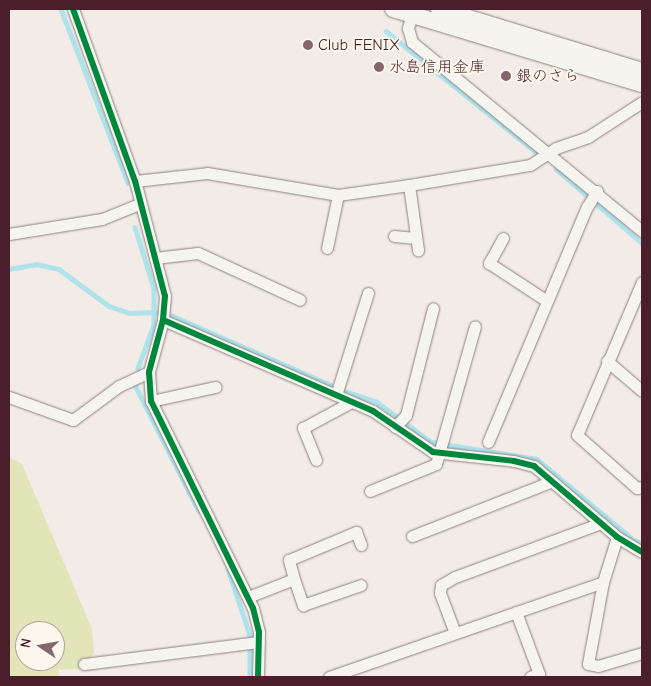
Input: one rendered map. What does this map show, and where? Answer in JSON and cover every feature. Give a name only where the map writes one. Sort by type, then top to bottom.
[{"type":"street","points":[[73,9],[135,180],[139,204],[155,258],[164,315],[148,372],[152,401],[248,597],[258,677]]},
{"type":"street","points":[[393,9],[413,12],[642,84]]},
{"type":"street","points":[[439,9],[473,14],[642,71]]},
{"type":"street","points":[[413,12],[408,34],[412,42],[550,154],[593,196],[642,230]]},
{"type":"street","points":[[135,180],[207,173],[338,195],[408,186],[530,165],[550,154],[556,148],[588,137],[642,102]]},
{"type":"street","points":[[394,236],[417,244],[408,186]]},
{"type":"street","points":[[327,248],[338,195]]},
{"type":"street","points":[[488,442],[593,196]]},
{"type":"street","points":[[9,234],[102,219],[139,204]]},
{"type":"street","points":[[503,238],[488,263],[547,301]]},
{"type":"street","points":[[155,258],[198,254],[300,300]]},
{"type":"street","points":[[641,289],[607,362],[577,435],[638,488],[642,487]]},
{"type":"street","points":[[338,390],[368,293]]},
{"type":"street","points":[[400,422],[433,308]]},
{"type":"street","points":[[164,315],[338,390],[351,402],[400,422],[433,452],[442,448],[524,462],[552,481],[617,537],[642,552]]},
{"type":"street","points":[[370,491],[436,464],[475,326]]},
{"type":"street","points":[[607,362],[642,391]]},
{"type":"street","points":[[9,397],[73,420],[119,386],[148,372]]},
{"type":"street","points":[[152,401],[215,386]]},
{"type":"street","points":[[316,460],[303,428],[351,402]]},
{"type":"street","points":[[412,536],[552,481]]},
{"type":"street","points":[[455,633],[440,593],[441,585],[455,577],[601,523]]},
{"type":"street","points":[[361,545],[356,532],[289,560],[304,605],[361,585]]},
{"type":"street","points":[[617,537],[602,582],[588,664],[598,666],[642,653]]},
{"type":"street","points":[[248,597],[294,579]]},
{"type":"street","points":[[329,677],[602,582]]},
{"type":"street","points":[[516,612],[539,674],[530,677]]},
{"type":"street","points":[[84,664],[254,642]]},
{"type":"green space","points":[[9,457],[22,464],[92,629],[94,652],[86,668],[65,670],[65,621],[15,621],[15,671],[58,671],[59,677],[9,677]]},
{"type":"waterway","points":[[61,9],[128,183]]},
{"type":"waterway","points":[[386,31],[537,153]]},
{"type":"waterway","points":[[556,169],[642,243]]},
{"type":"waterway","points":[[135,227],[154,288],[154,325],[138,368]]},
{"type":"waterway","points":[[9,269],[36,264],[59,269],[109,306],[129,313],[154,312],[173,316],[347,392],[377,402],[431,442],[537,459],[634,540],[642,543]]},
{"type":"waterway","points":[[135,385],[199,511]]},
{"type":"waterway","points":[[228,569],[250,635],[250,677]]},
{"type":"cycle path","points":[[73,9],[135,181],[165,296],[163,320],[149,372],[151,401],[253,608],[259,632],[258,677]]},
{"type":"cycle path","points":[[163,320],[373,411],[433,452],[514,461],[534,466],[617,537],[642,552]]},
{"type":"place","name":"Club FENIX","points":[[308,45]]},
{"type":"place","name":"水島信用金庫","points":[[379,67]]},
{"type":"place","name":"銀のさら","points":[[506,76]]}]
